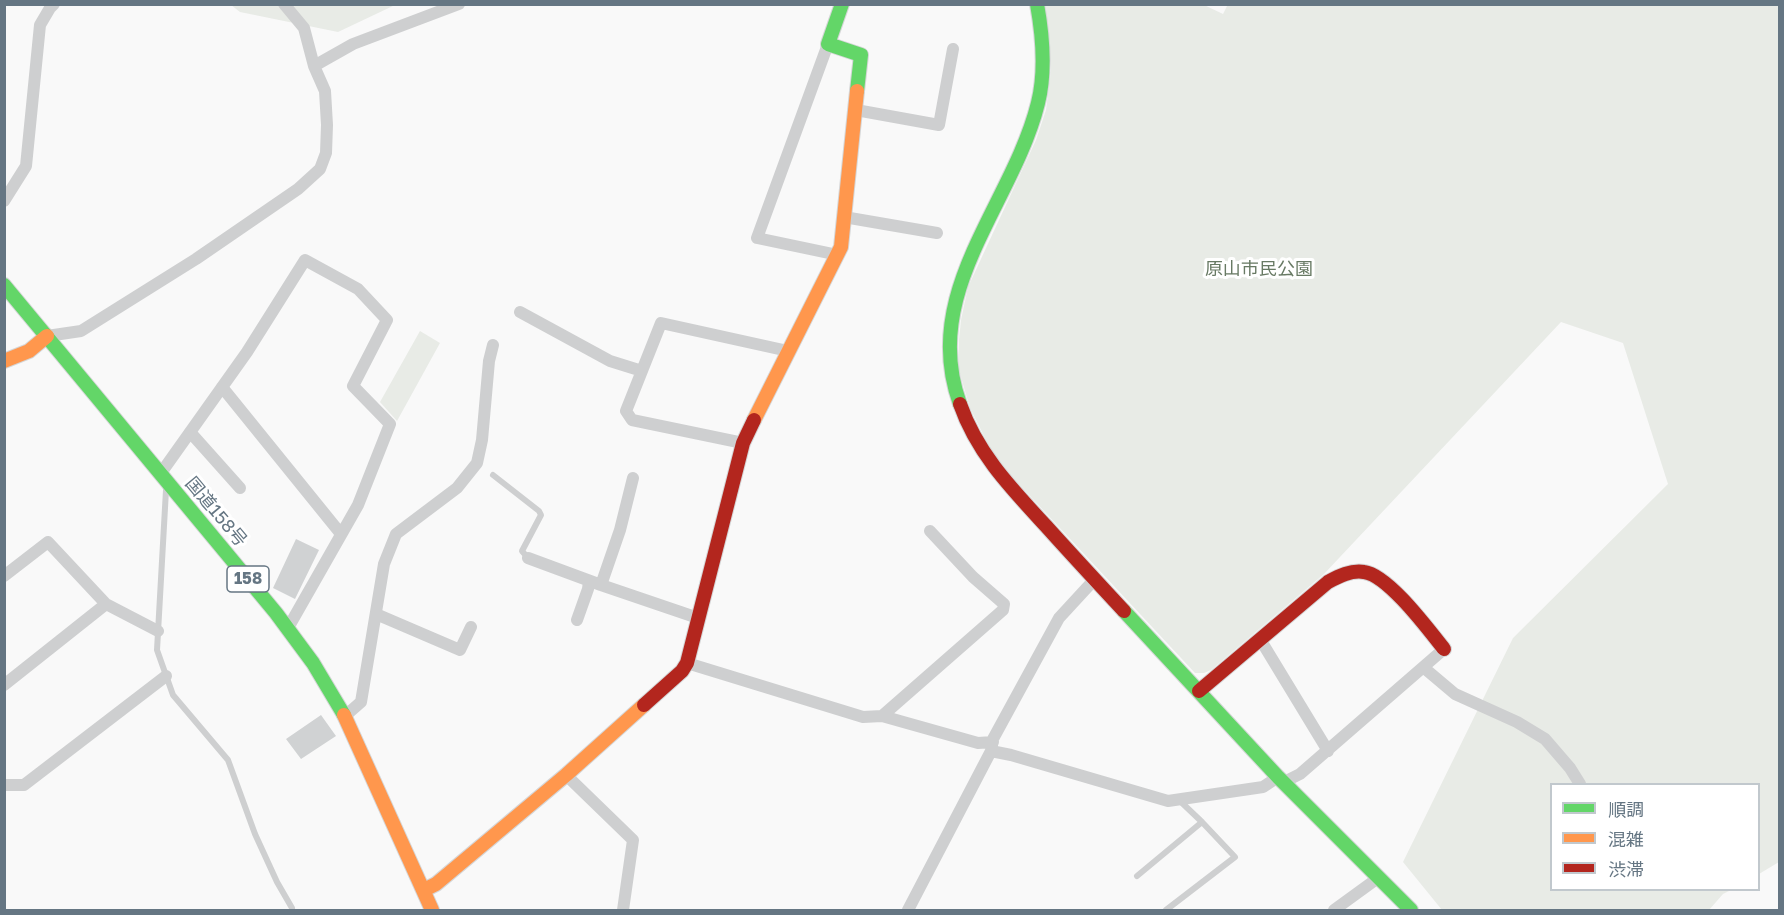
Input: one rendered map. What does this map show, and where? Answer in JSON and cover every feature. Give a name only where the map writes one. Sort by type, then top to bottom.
[{"type":"main road","points":[[424,890],[436,884],[566,775],[682,671],[687,663],[743,443],[841,247],[861,56],[828,44],[842,4]]},
{"type":"main road","points":[[1037,4],[1043,59],[1038,102],[1017,158],[974,248],[957,293],[951,332],[952,375],[965,420],[986,458],[1094,580],[1281,780],[1411,910]]},
{"type":"main road","name":"国道158号","points":[[4,285],[309,655],[345,716],[432,910]]},
{"type":"main road","points":[[4,361],[28,351],[47,336]]},
{"type":"main road","points":[[1199,691],[1328,582],[1349,572],[1360,571],[1383,578],[1444,649]]},
{"type":"street","points":[[4,201],[26,166],[40,25],[54,4]]},
{"type":"street","points":[[47,336],[81,331],[196,259],[298,189],[321,169],[326,153],[325,91],[314,66],[304,28],[284,4]]},
{"type":"street","points":[[314,66],[353,44],[459,4]]},
{"type":"street","points":[[828,44],[757,238],[838,255]]},
{"type":"street","points":[[856,110],[939,125],[953,49]]},
{"type":"street","points":[[844,217],[937,233]]},
{"type":"street","points":[[164,477],[190,432],[247,352],[305,260],[358,289],[387,320],[352,386],[390,424],[358,505],[288,628]]},
{"type":"street","points":[[520,312],[610,361],[642,371]]},
{"type":"street","points":[[743,443],[632,420],[626,411],[661,323],[788,351]]},
{"type":"street","points":[[345,716],[361,702],[384,564],[396,534],[457,488],[477,463],[482,440],[489,361],[493,345]]},
{"type":"street","points":[[222,387],[341,534]]},
{"type":"street","points":[[190,432],[240,488]]},
{"type":"street","points":[[601,585],[620,530],[633,478]]},
{"type":"street","points":[[882,716],[1004,610],[1004,604],[974,577],[930,531]]},
{"type":"street","points":[[4,576],[48,542],[106,604],[158,631]]},
{"type":"street","points":[[528,558],[698,618]]},
{"type":"street","points":[[577,620],[589,580]]},
{"type":"street","points":[[908,910],[1059,618],[1094,580]]},
{"type":"street","points":[[4,685],[106,604]]},
{"type":"street","points":[[376,614],[460,650],[471,627]]},
{"type":"street","points":[[1260,639],[1328,751]]},
{"type":"street","points":[[687,663],[863,717],[882,716],[1168,801],[1263,787],[1300,774],[1444,649]]},
{"type":"street","points":[[1423,667],[1455,694],[1517,722],[1545,739],[1570,768],[1579,783]]},
{"type":"street","points":[[4,785],[24,784],[166,676]]},
{"type":"street","points":[[566,775],[633,840],[623,910]]},
{"type":"street","points":[[1334,910],[1378,878]]},
{"type":"lane","points":[[493,475],[516,494],[533,504],[541,515],[522,551],[528,558]]},
{"type":"lane","points":[[164,477],[157,650],[173,695],[228,760],[255,834],[292,908]]},
{"type":"lane","points":[[1166,910],[1235,857],[1180,800]]},
{"type":"lane","points":[[1137,876],[1202,822]]},
{"type":"green space","name":"原山市民公園","points":[[1202,4],[1223,14],[1228,4],[1779,5],[1779,862],[1760,873],[1760,783],[1550,783],[1550,891],[1729,891],[1723,894],[1709,910],[1442,910],[1403,862],[1513,638],[1668,484],[1623,343],[1561,322],[1324,574],[1211,670],[1204,673],[1195,673],[1016,481],[991,450],[970,408],[958,367],[959,340],[968,287],[1036,140],[1046,110],[1051,70],[1045,5]]},
{"type":"green space","points":[[231,5],[395,5],[338,32],[240,12]]},
{"type":"green space","points":[[420,331],[440,343],[397,421],[380,402]]},
{"type":"building","points":[[296,539],[319,550],[295,599],[273,588]]},
{"type":"building","points":[[321,715],[336,736],[301,759],[286,739]]},
{"type":"traffic: fast","points":[[842,4],[828,44],[861,55],[857,91]]},
{"type":"traffic: fast","points":[[960,404],[951,363],[951,324],[960,286],[974,249],[1010,177],[1026,140],[1038,103],[1043,54],[1037,4]]},
{"type":"traffic: fast","points":[[4,285],[276,613],[313,663],[344,715]]},
{"type":"traffic: fast","points":[[1124,611],[1278,777],[1411,910]]},
{"type":"traffic: slow","points":[[754,420],[841,247],[857,91]]},
{"type":"traffic: slow","points":[[4,361],[29,351],[47,336]]},
{"type":"traffic: slow","points":[[424,890],[436,884],[566,775],[644,705]]},
{"type":"traffic: slow","points":[[344,715],[432,910]]},
{"type":"traffic: jam","points":[[960,404],[967,422],[996,469],[1124,611]]},
{"type":"traffic: jam","points":[[644,705],[682,671],[687,663],[743,443],[754,420]]},
{"type":"traffic: jam","points":[[1199,691],[1328,582],[1354,572],[1374,575],[1396,592],[1444,649]]}]
